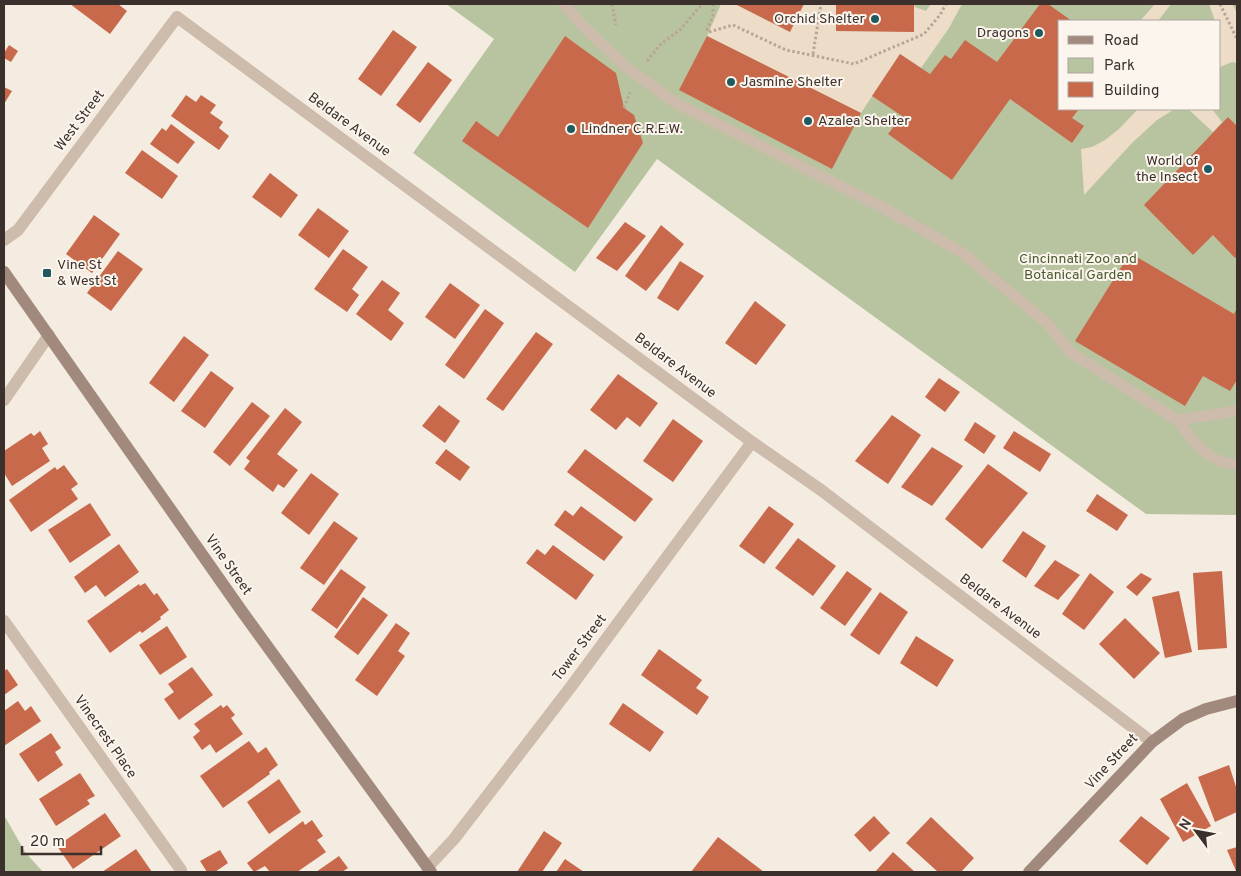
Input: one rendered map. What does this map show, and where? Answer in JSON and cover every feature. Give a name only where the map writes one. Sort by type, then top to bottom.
[{"type":"main road","name":"Vine Street","points":[[4,272],[241,610],[429,870]]},
{"type":"main road","name":"Vine Street","points":[[1029,872],[1152,742],[1183,719],[1206,709],[1237,701]]},
{"type":"street","name":"West Street","points":[[4,240],[18,230],[177,17]]},
{"type":"street","name":"Beldare Avenue","points":[[177,17],[752,442],[821,490],[1152,742]]},
{"type":"street","points":[[4,400],[49,336]]},
{"type":"street","name":"Tower Street","points":[[429,870],[570,688],[752,442]]},
{"type":"street","name":"Vinecrest Place","points":[[4,621],[181,870]]},
{"type":"lane","points":[[564,4],[595,37],[638,75],[676,103],[884,208],[961,252],[1047,323],[1070,352],[1178,420],[1200,449],[1225,464],[1237,464]]},
{"type":"lane","points":[[1178,420],[1237,410]]},
{"type":"path","points":[[612,4],[616,25]]},
{"type":"path","points":[[624,108],[638,75],[660,45],[681,29],[702,4]]},
{"type":"path","points":[[713,4],[713,15],[707,30],[709,32],[733,25],[786,50],[813,54],[854,64],[924,34],[940,15],[946,4]]},
{"type":"path","points":[[813,54],[821,4]]},
{"type":"path","points":[[1220,4],[1237,39]]},
{"type":"green space","name":"Cincinnati Zoo and Botanical Garden","points":[[446,4],[1237,4],[1237,515],[1146,514],[657,159],[575,272],[413,153],[494,39]]},
{"type":"green space","points":[[4,815],[25,852],[43,872],[4,872]]},
{"type":"shaded area","points":[[721,4],[914,4],[915,7],[926,11],[931,4],[962,4],[949,28],[921,68],[900,54],[861,113],[707,36]]},
{"type":"shaded area","points":[[1155,4],[1171,4],[1159,20],[1141,20]]},
{"type":"shaded area","points":[[1209,4],[1232,4],[1237,13],[1237,63],[1232,62],[1221,67],[1221,20],[1215,20]]},
{"type":"shaded area","points":[[1137,110],[1173,110],[1157,120],[1132,143],[1084,195],[1081,149],[1092,147],[1119,129]]},
{"type":"shaded area","points":[[1189,110],[1213,110],[1222,122],[1213,132]]},
{"type":"building","points":[[70,4],[118,4],[127,11],[110,34]]},
{"type":"building","points":[[735,4],[804,4],[790,32]]},
{"type":"building","name":"Orchid Shelter","points":[[836,4],[914,4],[914,32],[836,31]]},
{"type":"building","points":[[1040,4],[1048,4],[1071,20],[1058,20],[1058,110],[1078,110],[1072,118],[1084,126],[1072,143],[1010,99],[952,180],[888,134],[902,116],[872,96],[900,54],[930,74],[945,55],[951,59],[965,40],[997,62]]},
{"type":"building","points":[[393,30],[417,47],[381,96],[358,79]]},
{"type":"building","name":"Lindner C.R.E.W.","points":[[565,36],[616,73],[624,108],[634,115],[643,143],[588,228],[462,141],[476,121],[498,137]]},
{"type":"building","points":[[707,36],[861,113],[832,169],[679,90]]},
{"type":"building","points":[[9,45],[18,51],[11,62],[4,58],[4,53]]},
{"type":"building","points":[[428,62],[452,80],[420,123],[396,105]]},
{"type":"building","points":[[4,87],[12,91],[4,104]]},
{"type":"building","points":[[186,95],[196,102],[201,95],[216,105],[210,113],[223,122],[219,128],[229,136],[219,150],[171,116]]},
{"type":"building","name":"World of the Insect","points":[[1228,117],[1237,126],[1237,256],[1235,258],[1213,235],[1193,255],[1144,205]]},
{"type":"building","points":[[171,124],[195,142],[178,164],[150,144],[162,128],[166,131]]},
{"type":"building","points":[[142,150],[178,176],[162,199],[125,173]]},
{"type":"building","points":[[270,173],[298,195],[281,218],[252,197]]},
{"type":"building","points":[[318,208],[349,231],[329,258],[298,235]]},
{"type":"building","points":[[94,215],[120,234],[92,273],[66,254]]},
{"type":"building","points":[[625,222],[646,236],[617,271],[596,258]]},
{"type":"building","points":[[661,225],[684,244],[646,291],[625,276]]},
{"type":"building","points":[[343,249],[368,267],[352,289],[359,295],[347,312],[314,289]]},
{"type":"building","points":[[118,251],[143,269],[111,311],[87,293]]},
{"type":"building","points":[[1130,253],[1234,314],[1237,308],[1237,380],[1230,391],[1203,376],[1185,406],[1075,341]]},
{"type":"building","points":[[680,261],[704,276],[678,311],[657,298]]},
{"type":"building","points":[[382,280],[400,293],[388,310],[404,323],[391,341],[356,314]]},
{"type":"building","points":[[450,283],[480,305],[455,339],[425,317]]},
{"type":"building","points":[[755,301],[786,325],[756,365],[725,343]]},
{"type":"building","points":[[485,309],[504,323],[464,379],[445,365]]},
{"type":"building","points":[[536,332],[553,344],[503,411],[486,399]]},
{"type":"building","points":[[184,336],[209,355],[174,402],[149,383]]},
{"type":"building","points":[[211,371],[234,388],[205,428],[181,411]]},
{"type":"building","points":[[618,374],[658,403],[640,427],[627,417],[616,430],[590,410]]},
{"type":"building","points":[[939,378],[960,392],[945,412],[925,397]]},
{"type":"building","points":[[252,402],[270,416],[230,466],[213,452]]},
{"type":"building","points":[[439,405],[460,421],[445,443],[422,426]]},
{"type":"building","points":[[285,408],[302,422],[277,454],[298,470],[284,488],[278,484],[273,492],[244,469],[250,461],[246,458]]},
{"type":"building","points":[[892,415],[921,435],[888,484],[855,461]]},
{"type":"building","points":[[673,419],[703,441],[673,482],[643,461]]},
{"type":"building","points":[[975,422],[996,436],[984,454],[964,440]]},
{"type":"building","points":[[40,431],[48,444],[42,448],[50,461],[12,486],[4,473],[4,451],[31,433],[34,436]]},
{"type":"building","points":[[1014,431],[1051,454],[1040,472],[1003,448]]},
{"type":"building","points":[[932,447],[963,466],[932,506],[901,487]]},
{"type":"building","points":[[446,449],[470,467],[460,481],[435,463]]},
{"type":"building","points":[[585,449],[653,499],[635,522],[567,472]]},
{"type":"building","points":[[988,464],[1028,493],[982,549],[945,519]]},
{"type":"building","points":[[64,465],[78,484],[71,489],[78,499],[31,532],[9,500],[55,467],[57,470]]},
{"type":"building","points":[[311,473],[339,494],[309,535],[281,513]]},
{"type":"building","points":[[1097,494],[1128,515],[1117,531],[1086,511]]},
{"type":"building","points":[[90,503],[111,535],[70,563],[48,530]]},
{"type":"building","points":[[581,506],[623,537],[604,561],[554,525],[565,510],[573,516]]},
{"type":"building","points":[[769,506],[794,524],[764,564],[739,546]]},
{"type":"building","points":[[334,521],[358,538],[324,585],[300,568]]},
{"type":"building","points":[[1023,531],[1046,546],[1026,578],[1002,561]]},
{"type":"building","points":[[798,538],[836,566],[813,596],[775,568]]},
{"type":"building","points":[[119,544],[139,572],[105,597],[96,585],[85,593],[74,577]]},
{"type":"building","points":[[553,545],[594,575],[576,600],[526,563],[537,549],[545,555]]},
{"type":"building","points":[[1055,560],[1080,575],[1058,600],[1034,586]]},
{"type":"building","points":[[341,569],[366,587],[337,629],[311,610]]},
{"type":"building","points":[[847,571],[872,589],[845,626],[820,608]]},
{"type":"building","points":[[1222,571],[1227,648],[1198,650],[1193,573]]},
{"type":"building","points":[[1090,573],[1114,592],[1084,630],[1062,614]]},
{"type":"building","points":[[1141,573],[1152,579],[1137,596],[1126,587]]},
{"type":"building","points":[[145,583],[154,595],[157,593],[169,610],[160,617],[161,619],[142,633],[140,631],[110,653],[87,621],[139,584],[140,586]]},
{"type":"building","points":[[1179,591],[1192,652],[1165,658],[1152,597]]},
{"type":"building","points":[[880,592],[908,612],[879,655],[850,635]]},
{"type":"building","points":[[363,597],[388,615],[358,655],[334,637]]},
{"type":"building","points":[[1125,618],[1160,653],[1134,679],[1099,644]]},
{"type":"building","points":[[396,623],[410,633],[398,651],[405,656],[377,696],[355,680]]},
{"type":"building","points":[[167,626],[187,657],[160,675],[139,645]]},
{"type":"building","points":[[916,636],[954,660],[937,687],[900,663]]},
{"type":"building","points":[[659,649],[702,680],[696,688],[709,697],[697,715],[641,675]]},
{"type":"building","points":[[192,667],[213,695],[179,720],[164,699],[174,692],[168,684]]},
{"type":"building","points":[[7,669],[18,685],[4,695],[4,671]]},
{"type":"building","points":[[18,701],[25,711],[31,706],[41,721],[4,746],[4,711]]},
{"type":"building","points":[[623,703],[664,732],[650,752],[609,724]]},
{"type":"building","points":[[221,705],[223,708],[227,705],[235,715],[231,718],[243,734],[216,753],[210,744],[202,750],[193,737],[200,731],[194,724]]},
{"type":"building","points":[[51,733],[61,748],[55,752],[63,765],[38,782],[19,754]]},
{"type":"building","points":[[249,741],[258,753],[266,747],[278,765],[269,772],[270,774],[223,808],[200,776]]},
{"type":"building","points":[[1229,765],[1237,790],[1237,812],[1215,822],[1198,777]]},
{"type":"building","points":[[80,773],[95,796],[87,800],[90,804],[56,826],[39,799]]},
{"type":"building","points":[[279,779],[301,812],[269,834],[247,802]]},
{"type":"building","points":[[1187,783],[1211,826],[1183,842],[1160,799]]},
{"type":"building","points":[[105,813],[121,836],[73,869],[57,846]]},
{"type":"building","points":[[874,816],[890,833],[870,852],[854,835]]},
{"type":"building","points":[[1141,816],[1170,838],[1147,865],[1119,841]]},
{"type":"building","points":[[931,817],[974,858],[961,872],[938,872],[906,843]]},
{"type":"building","points":[[312,820],[323,836],[317,840],[326,852],[297,872],[270,872],[265,866],[254,872],[247,863],[303,821],[305,825]]},
{"type":"building","points":[[544,831],[562,843],[542,872],[517,872]]},
{"type":"building","points":[[718,837],[764,872],[691,872]]},
{"type":"building","points":[[1237,847],[1237,871],[1236,871],[1227,850]]},
{"type":"building","points":[[136,849],[152,872],[102,872]]},
{"type":"building","points":[[220,850],[228,863],[215,872],[207,872],[200,861]]},
{"type":"building","points":[[893,852],[915,872],[875,872]]},
{"type":"building","points":[[339,856],[348,868],[342,872],[316,872]]},
{"type":"building","points":[[565,859],[584,872],[556,872]]},
{"type":"place","name":"Orchid Shelter","points":[[875,19]]},
{"type":"place","name":"Dragons","points":[[1039,33]]},
{"type":"place","name":"Jasmine Shelter","points":[[731,82]]},
{"type":"place","name":"Azalea Shelter","points":[[808,121]]},
{"type":"place","name":"Lindner C.R.E.W.","points":[[571,129]]},
{"type":"place","name":"World of the Insect","points":[[1208,169]]},
{"type":"place","name":"Vine St & West St","points":[[47,273]]}]
